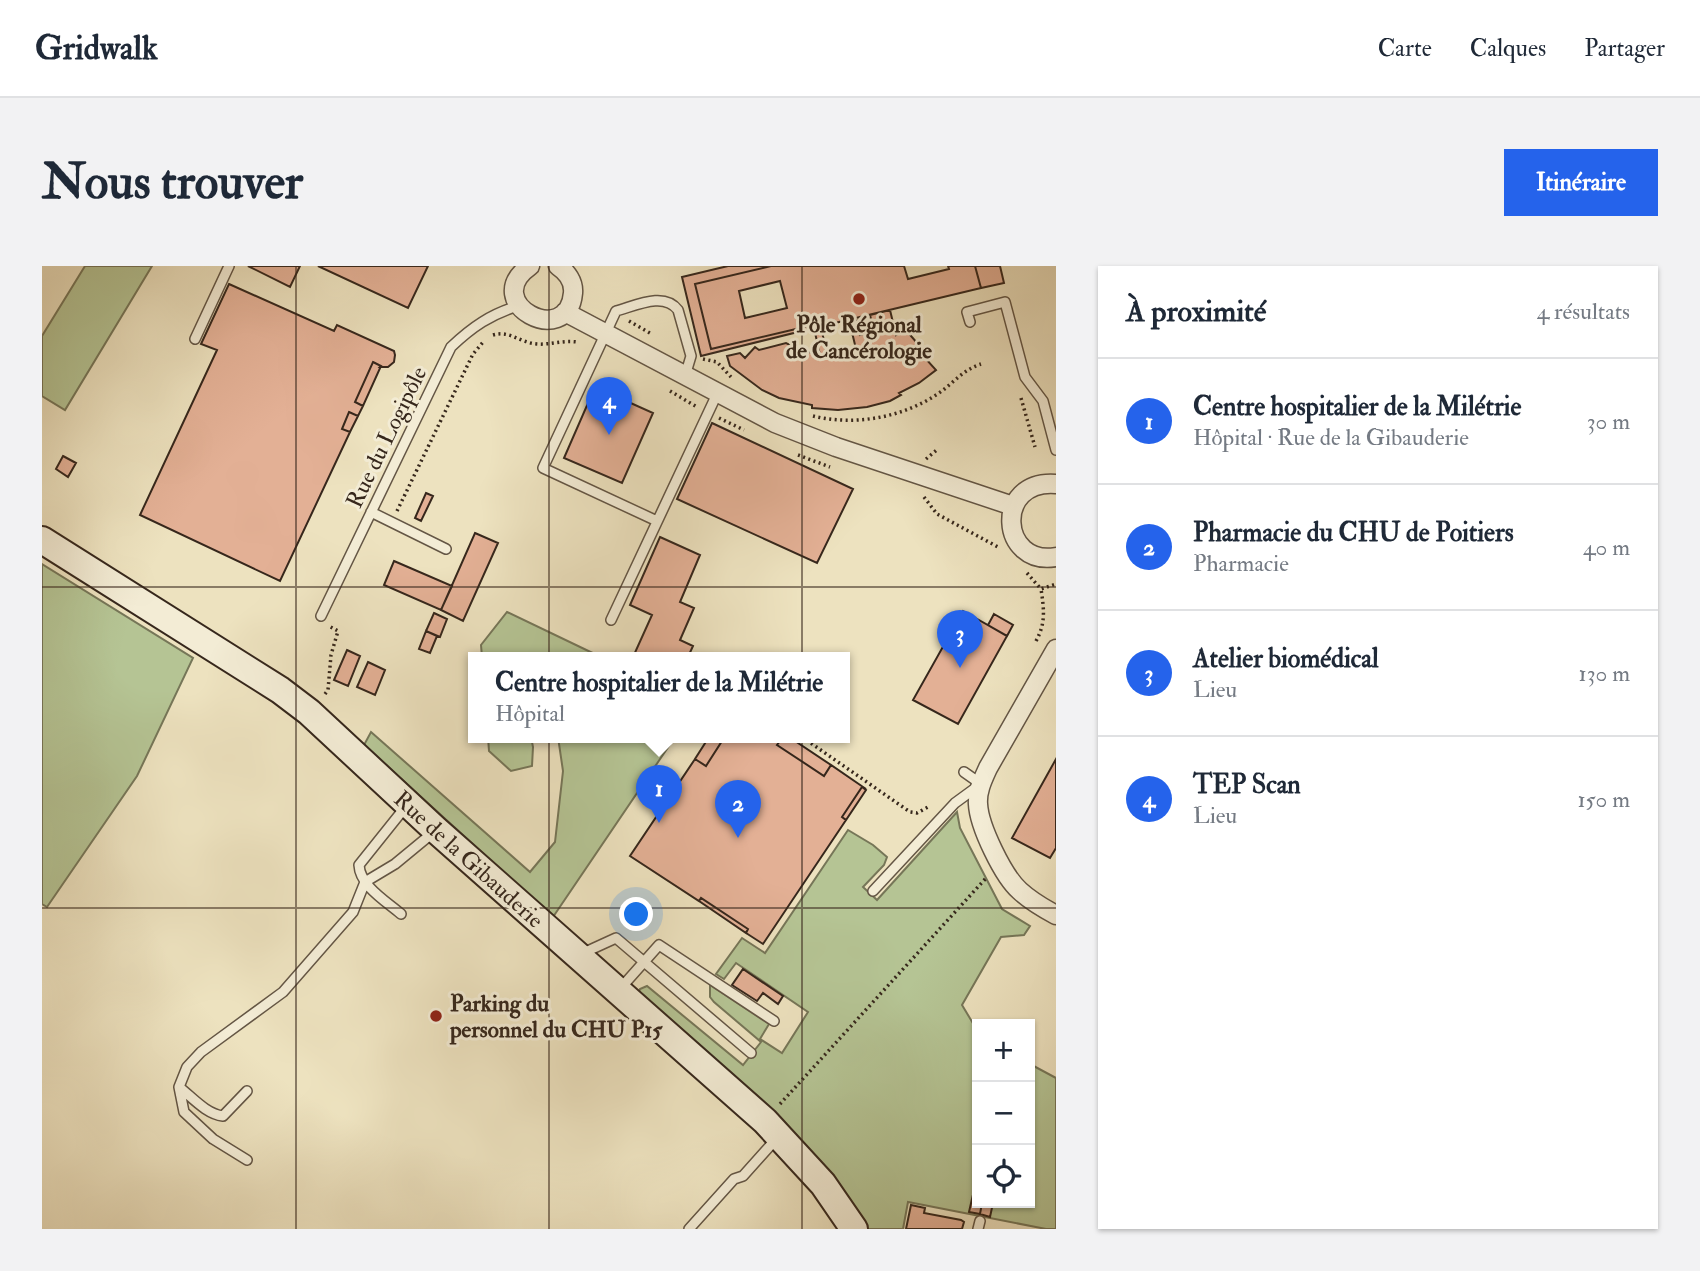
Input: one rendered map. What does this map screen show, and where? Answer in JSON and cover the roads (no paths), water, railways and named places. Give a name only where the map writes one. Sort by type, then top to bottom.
[{"type":"street","points":[[530,266],[521,273],[514,289],[518,306],[531,318],[540,320],[549,320],[565,312],[573,295],[573,285],[567,268]]},
{"type":"street","points":[[565,312],[775,423],[836,447],[1013,506]]},
{"type":"street","points":[[1055,561],[1037,556],[1021,547],[1011,528],[1013,506],[1026,490],[1056,482]]},
{"type":"street","name":"Rue de la Gibauderie","points":[[42,540],[280,690],[309,712],[436,830],[779,1136],[823,1184],[854,1229]]},
{"type":"street","points":[[1056,649],[981,784],[977,801],[979,816],[1007,875],[1017,889],[1056,915]]},
{"type":"lane","points":[[195,339],[229,266]]},
{"type":"lane","points":[[657,521],[543,468],[617,311],[659,300],[674,304],[691,356],[685,376]]},
{"type":"lane","points":[[968,317],[1005,302],[1025,377],[1043,401],[1056,450]]},
{"type":"lane","name":"Rue du Logipôle","points":[[321,616],[451,347],[473,326],[502,310],[518,306]]},
{"type":"lane","points":[[611,620],[717,394]]},
{"type":"lane","points":[[371,512],[446,550]]},
{"type":"lane","points":[[873,891],[955,803],[981,784],[964,772]]},
{"type":"lane","points":[[401,914],[365,882],[359,874],[359,865],[408,804]]},
{"type":"lane","points":[[247,1160],[213,1139],[184,1112],[179,1087],[187,1067],[201,1052],[283,992],[353,912],[365,882],[395,864],[436,830]]},
{"type":"lane","points":[[577,956],[616,938],[751,1053]]},
{"type":"lane","points":[[618,992],[659,945],[774,1021]]},
{"type":"lane","points":[[179,1087],[208,1111],[223,1116],[247,1091]]},
{"type":"lane","points":[[689,1229],[732,1177],[743,1176],[779,1136]]},
{"type":"lane","points":[[692,1209],[700,1216]]},
{"type":"place","name":"Pôle Régional de Cancérologie","points":[[859,299]]},
{"type":"place","name":"TEP Scan","points":[[609,435]]},
{"type":"place","name":"Atelier biomédical","points":[[960,668]]},
{"type":"place","name":"Centre hospitalier de la Milétrie","points":[[659,823]]},
{"type":"place","name":"Pharmacie du CHU de Poitiers","points":[[738,838]]},
{"type":"place","name":"Parking du personnel du CHU P15","points":[[436,1016]]}]
